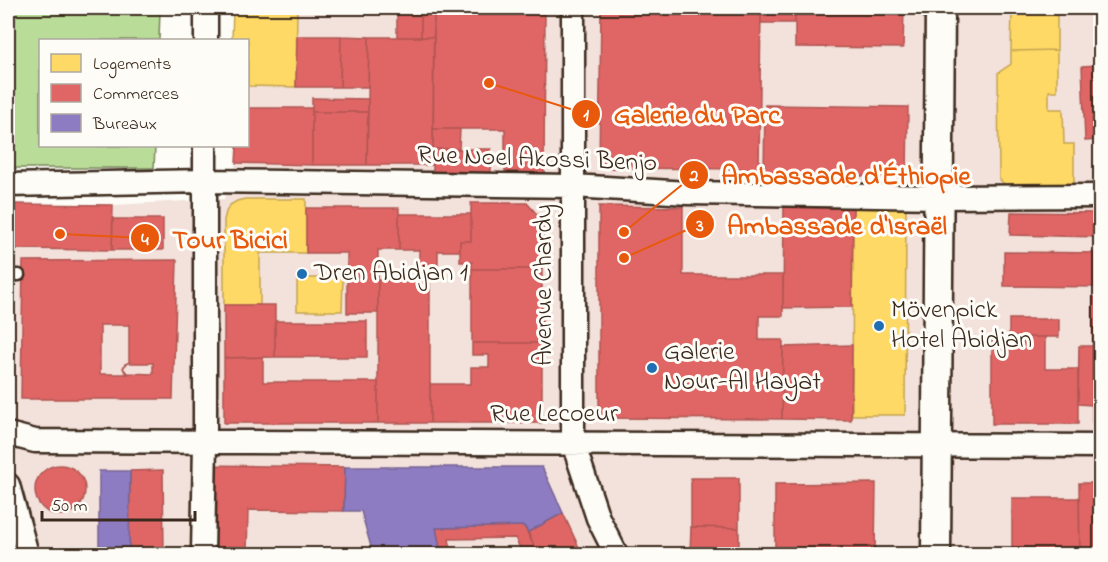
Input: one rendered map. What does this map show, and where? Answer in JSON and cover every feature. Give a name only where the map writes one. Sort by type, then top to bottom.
[{"type":"street","points":[[206,39],[207,8]]},
{"type":"street","name":"Avenue Chardy","points":[[573,8],[573,443],[598,518],[616,555]]},
{"type":"street","points":[[936,555],[940,8]]},
{"type":"street","points":[[203,555],[205,147]]},
{"type":"street","name":"Rue Noel Akossi Benjo","points":[[8,185],[204,181],[573,186],[688,193],[939,197],[1101,196]]},
{"type":"street","name":"Rue Lecoeur","points":[[8,434],[35,441],[1101,446]]},
{"type":"street","points":[[8,486],[27,555]]},
{"type":"lane","points":[[8,275],[19,275]]},
{"type":"shaded area","points":[[233,8],[1100,8],[1100,554],[8,554],[8,204],[113,205],[224,199],[236,164],[237,147],[249,147],[249,39],[232,39]]},
{"type":"green space","points":[[8,8],[160,8],[159,39],[39,39],[39,147],[155,147],[154,168],[8,168]]},
{"type":"building: Logements","points":[[233,8],[297,8],[296,87],[249,86],[249,39],[232,39]]},
{"type":"building: Logements","points":[[1012,8],[1047,8],[1057,16],[1057,50],[1011,51]]},
{"type":"building: Logements","points":[[1057,50],[1057,91],[1049,91],[1049,109],[1063,109],[1064,144],[1074,144],[1074,188],[1009,188],[999,179],[998,73],[1011,64],[1011,51]]},
{"type":"building: Logements","points":[[245,199],[306,199],[306,253],[260,253],[260,305],[224,305],[224,220],[230,205]]},
{"type":"building: Logements","name":"Mövenpick Hotel Abidjan","points":[[853,208],[906,208],[905,415],[852,415]]},
{"type":"building: Logements","points":[[297,278],[343,278],[342,311],[297,311]]},
{"type":"building: Commerces","points":[[397,8],[421,8],[421,37],[397,37]]},
{"type":"building: Commerces","points":[[421,8],[434,8],[434,37],[421,37]]},
{"type":"building: Commerces","points":[[434,8],[545,8],[544,177],[505,177],[505,129],[433,129]]},
{"type":"building: Commerces","points":[[601,8],[761,8],[759,169],[599,168]]},
{"type":"building: Commerces","points":[[761,8],[795,8],[795,23],[761,23]]},
{"type":"building: Commerces","points":[[904,8],[903,48],[795,47],[795,9]]},
{"type":"building: Commerces","points":[[297,36],[341,36],[340,87],[296,87]]},
{"type":"building: Commerces","points":[[341,36],[369,37],[368,87],[340,87]]},
{"type":"building: Commerces","points":[[369,37],[434,37],[433,165],[367,165]]},
{"type":"building: Commerces","points":[[1100,65],[1100,140],[1085,141],[1082,66]]},
{"type":"building: Commerces","points":[[312,98],[368,99],[368,112],[312,112]]},
{"type":"building: Commerces","points":[[765,105],[908,107],[907,177],[764,174]]},
{"type":"building: Commerces","points":[[249,108],[312,108],[312,165],[236,163],[237,147],[249,147]]},
{"type":"building: Commerces","points":[[312,112],[368,112],[367,165],[312,165]]},
{"type":"building: Commerces","points":[[433,129],[460,129],[459,149],[433,149]]},
{"type":"building: Commerces","points":[[433,149],[491,149],[491,174],[433,174]]},
{"type":"building: Commerces","points":[[471,203],[527,203],[543,221],[542,269],[472,269],[472,262],[460,262],[460,241],[471,241]]},
{"type":"building: Commerces","points":[[8,204],[113,205],[112,250],[8,249]]},
{"type":"building: Commerces","points":[[599,206],[683,207],[683,275],[783,275],[783,316],[759,316],[759,340],[783,340],[782,419],[599,418]]},
{"type":"building: Commerces","points":[[784,207],[853,208],[852,307],[783,308]]},
{"type":"building: Commerces","points":[[306,208],[399,208],[399,250],[378,250],[378,313],[347,313],[347,253],[306,253]]},
{"type":"building: Commerces","points":[[1011,212],[1100,213],[1100,237],[1010,235]]},
{"type":"building: Commerces","points":[[399,214],[471,214],[471,241],[460,241],[460,251],[438,251],[438,265],[419,265],[419,250],[399,250]]},
{"type":"building: Commerces","points":[[113,219],[163,219],[163,250],[112,250]]},
{"type":"building: Commerces","points":[[1004,252],[1100,253],[1100,287],[1004,286]]},
{"type":"building: Commerces","points":[[177,260],[173,399],[21,399],[23,261]],"holes":[[[100,325],[129,325],[129,363],[123,368],[129,374],[100,374]]]},
{"type":"building: Commerces","points":[[472,269],[542,269],[542,343],[472,343]]},
{"type":"building: Commerces","points":[[378,280],[430,280],[430,423],[378,423]]},
{"type":"building: Commerces","points":[[1093,297],[1100,297],[1100,422],[1092,422]]},
{"type":"building: Commerces","points":[[224,305],[275,305],[275,357],[224,358]]},
{"type":"building: Commerces","points":[[1009,319],[1059,319],[1059,337],[1009,337]]},
{"type":"building: Commerces","points":[[275,321],[367,321],[367,357],[275,357]]},
{"type":"building: Commerces","points":[[992,337],[1045,337],[1045,369],[1078,369],[1078,424],[992,424]]},
{"type":"building: Commerces","points":[[472,343],[542,343],[542,423],[430,423],[430,384],[471,384],[471,367],[489,367],[489,355],[472,355]]},
{"type":"building: Commerces","points":[[852,345],[851,420],[782,419],[783,347]]},
{"type":"building: Commerces","points":[[1079,346],[1093,346],[1092,405],[1078,404]]},
{"type":"building: Commerces","points":[[263,357],[263,382],[378,382],[378,423],[224,423],[224,358]]},
{"type":"building: Commerces","points":[[127,363],[153,363],[153,374],[127,373],[123,368]]},
{"type":"building: Commerces","points":[[60,465],[69,467],[80,476],[85,490],[83,499],[74,510],[60,515],[51,513],[40,504],[35,490],[37,481],[46,470]]},
{"type":"building: Commerces","points":[[201,465],[345,467],[344,511],[248,510],[247,554],[212,554]]},
{"type":"building: Commerces","points":[[163,470],[164,554],[129,554],[130,471]]},
{"type":"building: Commerces","points":[[691,478],[739,478],[739,528],[691,527]]},
{"type":"building: Commerces","points":[[876,483],[875,554],[775,554],[775,484]]},
{"type":"building: Commerces","points":[[1079,483],[1100,483],[1100,554],[1080,554]]},
{"type":"building: Commerces","points":[[1012,498],[1079,498],[1080,554],[1012,554]]},
{"type":"building: Commerces","points":[[563,513],[582,554],[538,554],[528,532]]},
{"type":"building: Commerces","points":[[524,526],[538,554],[523,554],[515,538],[449,539],[452,554],[441,554],[436,528]]},
{"type":"building: Commerces","points":[[691,527],[739,528],[739,554],[690,554]]},
{"type":"building: Bureaux","points":[[345,467],[542,467],[563,513],[528,532],[524,526],[436,528],[441,554],[373,554],[361,511],[344,511]]},
{"type":"building: Bureaux","points":[[99,471],[130,471],[129,554],[99,554]]},
{"type":"place","name":"Galerie du Parc","points":[[489,83]]},
{"type":"place","name":"Ambassade d'Éthiopie","points":[[624,232]]},
{"type":"place","name":"Tour Bicici","points":[[60,234]]},
{"type":"place","name":"Ambassade d'Israël","points":[[624,258]]},
{"type":"place","name":"Dren Abidjan 1","points":[[302,274]]},
{"type":"place","name":"Mövenpick Hotel Abidjan","points":[[879,326]]},
{"type":"place","name":"Galerie Nour-Al Hayat","points":[[652,368]]}]
